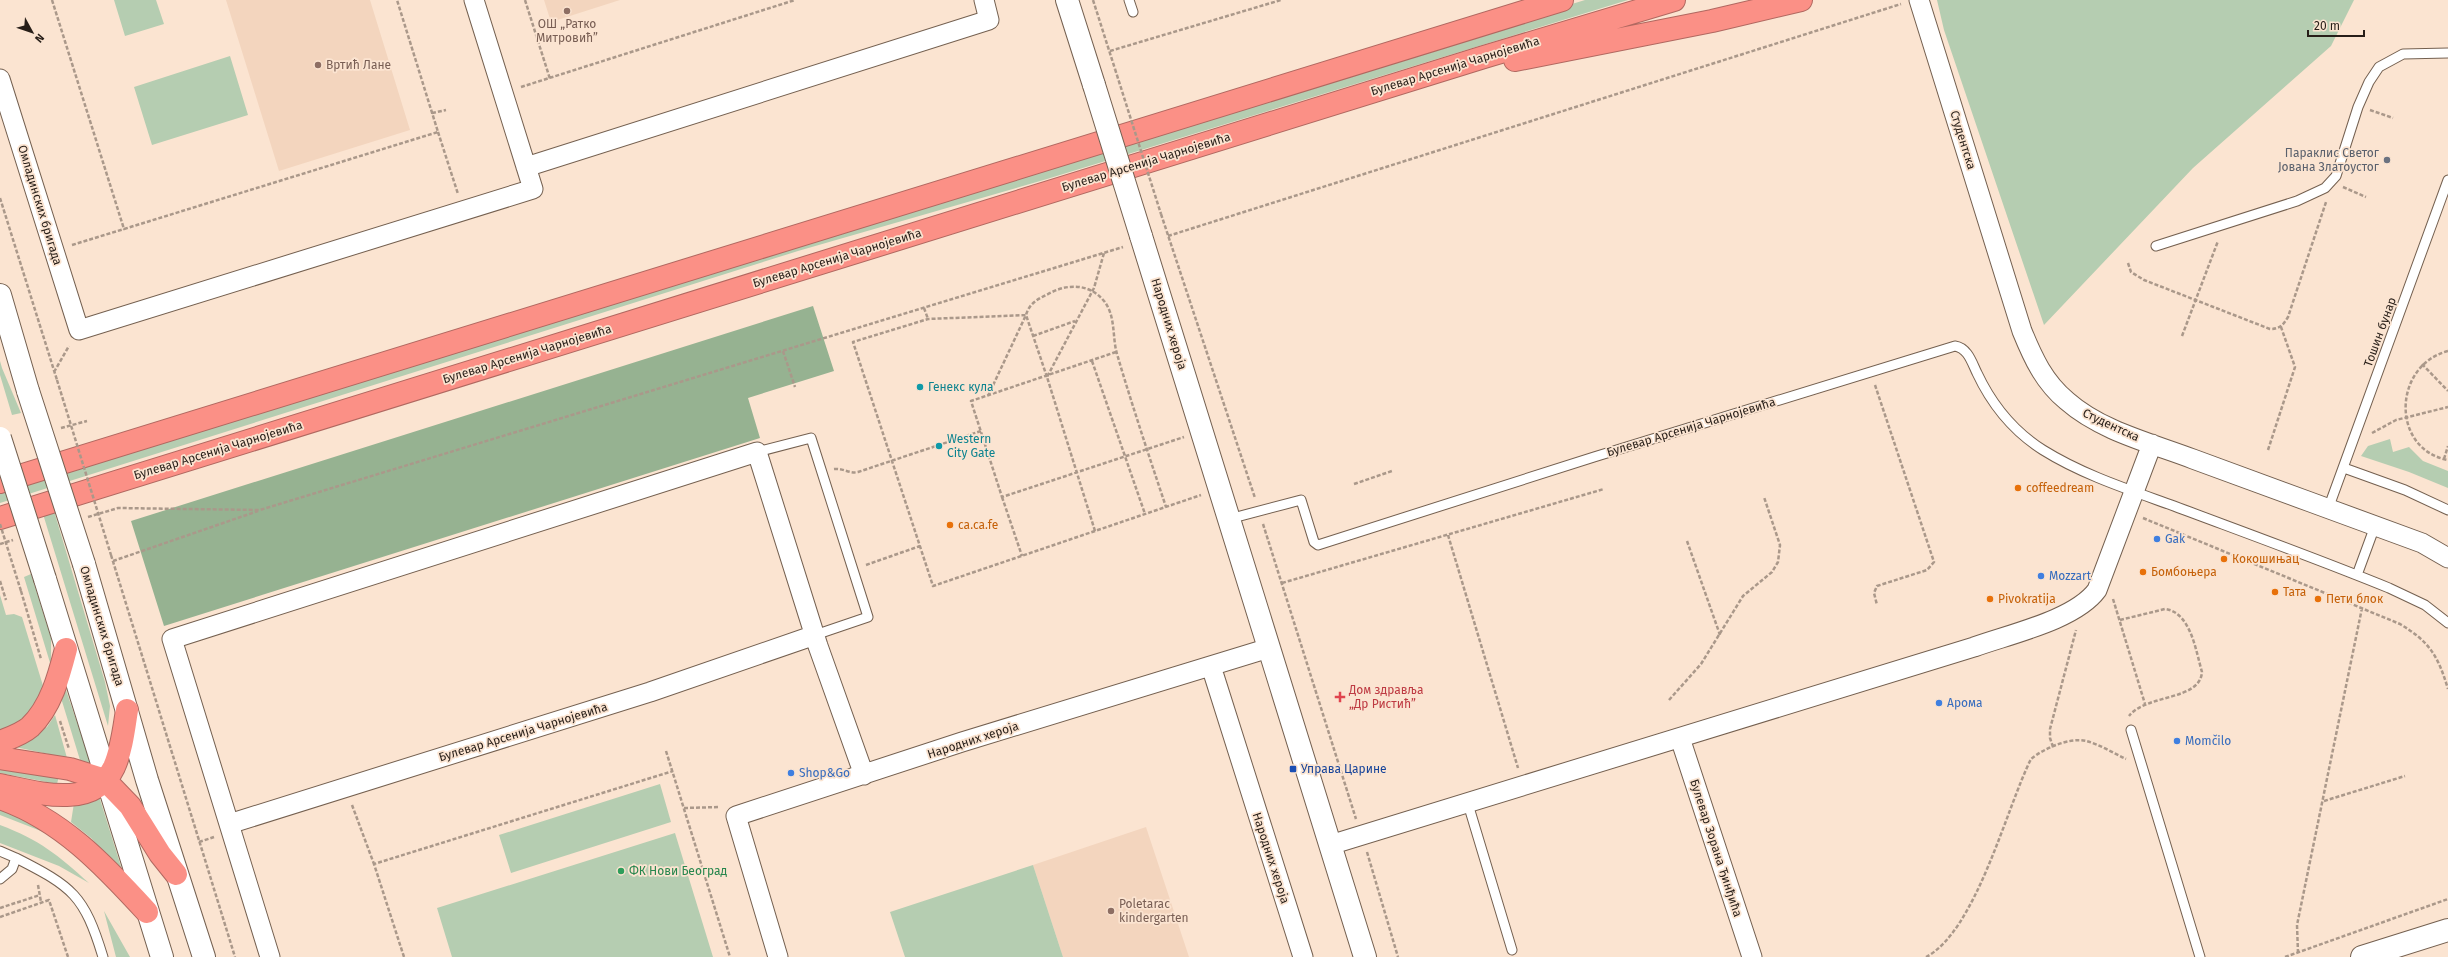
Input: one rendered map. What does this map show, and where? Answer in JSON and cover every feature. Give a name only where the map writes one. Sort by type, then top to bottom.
[{"type":"highway","points":[[1481,24],[1498,8],[1510,0]]},
{"type":"highway","points":[[0,482],[1562,0]]},
{"type":"highway","name":"Булевар Арсенија Чарнојевића","points":[[0,518],[1484,57],[1674,0]]},
{"type":"highway","points":[[1484,57],[1499,60],[1519,60],[1712,21],[1801,0]]},
{"type":"highway","points":[[0,742],[30,727],[42,711],[56,683],[66,649]]},
{"type":"highway","points":[[0,785],[38,794],[65,795],[85,792],[105,780],[118,756],[127,710]]},
{"type":"highway","points":[[0,758],[70,768],[105,780],[130,806],[160,854],[176,874]]},
{"type":"highway","points":[[0,798],[37,814],[62,829],[85,849],[147,912]]},
{"type":"main road","name":"Народних хероја","points":[[1067,0],[1094,85],[1132,241],[1229,519],[1365,957]]},
{"type":"main road","name":"Омладинских бригада","points":[[0,295],[28,391],[84,564],[176,874],[204,957]]},
{"type":"main road","points":[[0,438],[105,780],[162,957]]},
{"type":"main road","points":[[2362,957],[2448,930]]},
{"type":"street","points":[[79,330],[533,189],[474,0]]},
{"type":"street","points":[[526,167],[989,20],[984,0]]},
{"type":"street","name":"Студентска","points":[[1913,1],[2022,331],[2038,367],[2055,390],[2082,412],[2096,421],[2152,444],[2422,543],[2448,558]]},
{"type":"street","name":"Омладинских бригада","points":[[0,79],[79,330]]},
{"type":"street","points":[[1330,845],[1468,804],[1974,647],[2071,612],[2082,606],[2097,590],[2125,511],[2152,444]]},
{"type":"street","points":[[270,957],[172,639],[757,452],[815,635],[864,776]]},
{"type":"street","name":"Булевар Арсенија Чарнојевића","points":[[229,824],[642,695],[815,635]]},
{"type":"street","name":"Народних хероја","points":[[778,957],[736,816],[864,776],[962,742],[1269,648]]},
{"type":"street","name":"Народних хероја","points":[[1211,666],[1303,957]]},
{"type":"street","name":"Булевар Зорана Ђинђића","points":[[1680,738],[1752,957]]},
{"type":"lane","points":[[1129,0],[1133,12]]},
{"type":"lane","points":[[2156,246],[2297,201],[2332,183],[2336,176],[2358,107],[2369,82],[2379,67],[2393,57],[2403,54],[2448,54]]},
{"type":"lane","name":"Тошин бунар","points":[[2328,509],[2448,180]]},
{"type":"lane","name":"Булевар Арсенија Чарнојевића","points":[[1229,519],[1301,500],[1314,542],[1318,545],[1594,457],[1872,373],[1950,346],[1960,347],[1971,359],[1994,404],[2009,423],[2032,443],[2076,468],[2134,491]]},
{"type":"lane","points":[[757,452],[811,438],[868,617],[815,635]]},
{"type":"lane","points":[[2344,468],[2405,490],[2448,510]]},
{"type":"lane","points":[[2134,491],[2357,575],[2410,597],[2448,623]]},
{"type":"lane","points":[[2357,575],[2375,526]]},
{"type":"lane","points":[[2131,730],[2200,957]]},
{"type":"lane","points":[[1468,804],[1512,950]]},
{"type":"lane","points":[[0,851],[60,882],[83,904],[95,929],[103,957]]},
{"type":"lane","points":[[0,879],[12,869],[16,858]]},
{"type":"path","points":[[52,0],[124,229]]},
{"type":"path","points":[[397,0],[463,211]]},
{"type":"path","points":[[525,0],[550,78]]},
{"type":"path","points":[[504,93],[795,0]]},
{"type":"path","points":[[1094,0],[1168,236],[1282,583],[1398,957]]},
{"type":"path","points":[[1110,51],[1282,0]]},
{"type":"path","points":[[1168,236],[1913,1]]},
{"type":"path","points":[[2358,107],[2393,118]]},
{"type":"path","points":[[432,113],[446,110]]},
{"type":"path","points":[[54,251],[438,132]]},
{"type":"path","points":[[2128,263],[2131,272],[2144,280],[2270,329],[2281,327],[2288,317],[2332,183],[2366,197]]},
{"type":"path","points":[[0,198],[235,957]]},
{"type":"path","points":[[2182,336],[2225,223]]},
{"type":"path","points":[[113,561],[260,510],[1105,253],[1132,241]]},
{"type":"path","points":[[1046,377],[1092,291],[1105,253]]},
{"type":"path","points":[[988,396],[1031,303],[1061,288],[1072,286],[1092,291],[1104,300],[1110,311],[1116,352],[1166,507]]},
{"type":"path","points":[[924,308],[928,319]]},
{"type":"path","points":[[1026,315],[928,319],[853,342],[933,586],[1202,495]]},
{"type":"path","points":[[1026,315],[1095,531]]},
{"type":"path","points":[[1033,336],[1076,321]]},
{"type":"path","points":[[2268,450],[2295,367],[2281,327]]},
{"type":"path","points":[[54,372],[79,330]]},
{"type":"path","points":[[783,351],[795,387]]},
{"type":"path","points":[[2448,351],[2438,353],[2422,364],[2411,380],[2405,398],[2406,418],[2413,436],[2426,450],[2448,460]]},
{"type":"path","points":[[1022,556],[971,401],[1046,377],[1116,352]]},
{"type":"path","points":[[1092,361],[1145,514]]},
{"type":"path","points":[[2422,364],[2448,391]]},
{"type":"path","points":[[1872,373],[1934,562],[1927,570],[1877,586],[1874,593],[1878,605]]},
{"type":"path","points":[[2369,437],[2386,424],[2448,407]]},
{"type":"path","points":[[840,468],[854,473],[981,431]]},
{"type":"path","points":[[1002,497],[1075,472],[1190,436]]},
{"type":"path","points":[[2444,459],[2448,446]]},
{"type":"path","points":[[1354,484],[1392,471]]},
{"type":"path","points":[[1282,583],[1604,489]]},
{"type":"path","points":[[1669,700],[1701,664],[1743,596],[1772,572],[1778,562],[1781,552],[1780,545],[1764,497]]},
{"type":"path","points":[[81,519],[118,508],[260,510]]},
{"type":"path","points":[[2125,511],[2400,624],[2420,638],[2439,660],[2448,689]]},
{"type":"path","points":[[0,524],[43,664]]},
{"type":"path","points":[[1448,535],[1488,673],[1524,786]]},
{"type":"path","points":[[0,544],[15,539]]},
{"type":"path","points":[[1687,541],[1720,635]]},
{"type":"path","points":[[880,560],[920,546]]},
{"type":"path","points":[[0,581],[6,600]]},
{"type":"path","points":[[2097,590],[2113,598],[2144,704],[2187,692],[2198,685],[2202,672],[2182,617],[2171,610],[2165,609],[2120,620]]},
{"type":"path","points":[[2053,747],[2050,738],[2050,728],[2082,606]]},
{"type":"path","points":[[2298,953],[2298,925],[2362,608]]},
{"type":"path","points":[[58,713],[71,755]]},
{"type":"path","points":[[1926,957],[1953,931],[1970,904],[2030,759],[2038,752],[2078,740],[2087,741],[2143,769]]},
{"type":"path","points":[[666,750],[730,957]]},
{"type":"path","points":[[374,864],[673,770]]},
{"type":"path","points":[[2324,802],[2405,776]]},
{"type":"path","points":[[351,803],[374,864],[404,957]]},
{"type":"path","points":[[0,908],[40,895]]},
{"type":"path","points":[[2285,957],[2448,899]]},
{"type":"path","points":[[0,917],[49,900],[68,957]]},
{"type":"shaded area","name":"Вртић Лане","points":[[226,0],[370,0],[410,130],[279,171]]},
{"type":"shaded area","name":"ОШ „Ратко Митровић”","points":[[544,0],[620,0],[551,22]]},
{"type":"shaded area","name":"Poletarac kindergarten","points":[[1146,827],[1189,957],[1063,957],[1033,865]]},
{"type":"green space","points":[[114,0],[156,0],[164,24],[125,36]]},
{"type":"green space","points":[[1585,0],[1628,0],[1047,179],[798,251],[0,503],[0,489]]},
{"type":"green space","points":[[1937,0],[2354,0],[2331,46],[2193,168],[2044,325],[1944,30]]},
{"type":"green space","points":[[230,56],[248,115],[152,145],[134,87]]},
{"type":"green space","points":[[813,306],[834,371],[748,398],[760,438],[164,626],[131,521]]},
{"type":"green space","points":[[0,361],[21,413],[12,415],[0,375]]},
{"type":"green space","points":[[2390,439],[2393,452],[2409,447],[2423,461],[2448,471],[2448,488],[2409,472],[2361,456],[2368,446]]},
{"type":"green space","points":[[54,511],[105,682],[110,706],[108,726],[43,514]]},
{"type":"green space","points":[[31,574],[51,638],[51,666],[24,577]]},
{"type":"green space","points":[[0,595],[6,615],[14,614],[22,617],[44,689],[31,710],[21,720],[0,732]]},
{"type":"green space","points":[[66,690],[91,764],[80,760],[61,698]]},
{"type":"green space","points":[[55,715],[67,758],[15,747],[47,727]]},
{"type":"green space","points":[[0,764],[59,776],[57,784],[0,773]]},
{"type":"green space","points":[[660,784],[671,822],[511,873],[499,835]]},
{"type":"green space","points":[[99,796],[123,873],[91,838],[71,822],[74,803]]},
{"type":"green space","points":[[0,803],[46,833],[0,815]]},
{"type":"green space","points":[[0,825],[26,836],[48,849],[68,864],[89,883],[59,866],[0,843]]},
{"type":"green space","name":"ФК Нови Београд","points":[[675,833],[713,957],[452,957],[437,908]]},
{"type":"green space","points":[[1033,865],[1063,957],[905,957],[890,912]]},
{"type":"green space","points":[[104,911],[130,957],[116,957]]},
{"type":"place","name":"ОШ „Ратко Митровић”","points":[[567,11]]},
{"type":"place","name":"Вртић Лане","points":[[318,65]]},
{"type":"place","name":"Параклис Светог Јована Златоустог","points":[[2387,160]]},
{"type":"place","name":"Генекс кула","points":[[920,387]]},
{"type":"place","name":"Western City Gate","points":[[939,446]]},
{"type":"place","name":"coffeedream","points":[[2018,488]]},
{"type":"place","name":"ca.ca.fe","points":[[950,525]]},
{"type":"place","name":"Gak","points":[[2157,539]]},
{"type":"place","name":"Кокошињац","points":[[2224,559]]},
{"type":"place","name":"Бомбоњера","points":[[2143,572]]},
{"type":"place","name":"Mozzart","points":[[2041,576]]},
{"type":"place","name":"Тата","points":[[2275,592]]},
{"type":"place","name":"Pivokratija","points":[[1990,599]]},
{"type":"place","name":"Пети блок","points":[[2318,599]]},
{"type":"place","name":"Дом здравља „Др Ристић”","points":[[1340,697]]},
{"type":"place","name":"Арома","points":[[1939,703]]},
{"type":"place","name":"Momčilo","points":[[2177,741]]},
{"type":"place","name":"Управа Царине","points":[[1293,769]]},
{"type":"place","name":"Shop&Go","points":[[791,773]]},
{"type":"place","name":"ФК Нови Београд","points":[[621,871]]},
{"type":"place","name":"Poletarac kindergarten","points":[[1111,911]]}]
